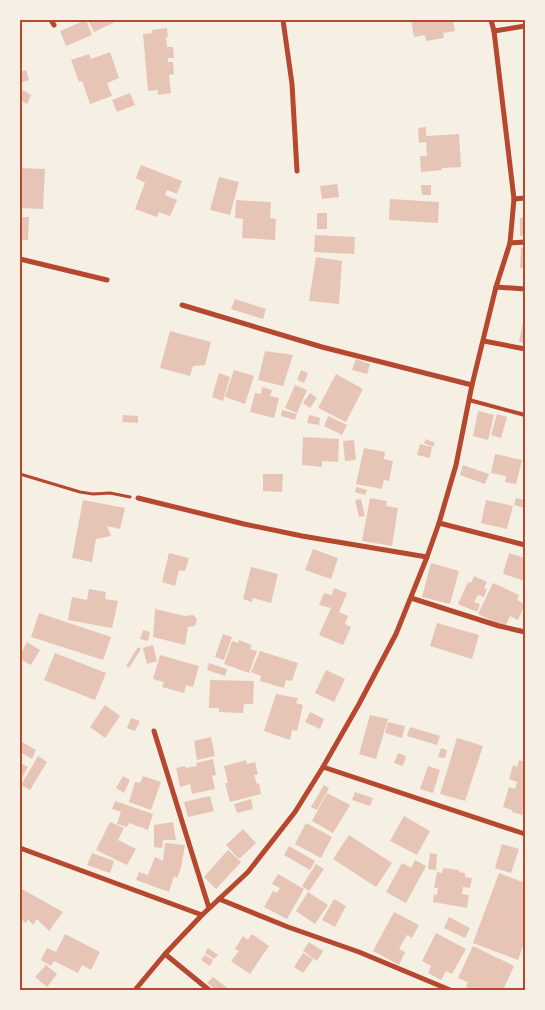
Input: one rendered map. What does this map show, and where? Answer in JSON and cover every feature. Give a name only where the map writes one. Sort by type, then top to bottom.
[{"type":"street","points":[[283,20],[292,84],[297,171]]},
{"type":"street","points":[[135,990],[165,954],[202,915],[248,872],[295,812],[359,704],[396,634],[439,523],[456,464],[472,385],[496,288],[510,243],[514,199],[494,31],[491,20]]},
{"type":"street","points":[[494,31],[525,26]]},
{"type":"street","points":[[514,199],[525,198]]},
{"type":"street","points":[[510,243],[525,242]]},
{"type":"street","points":[[20,259],[107,280]]},
{"type":"street","points":[[496,288],[525,289]]},
{"type":"street","points":[[182,305],[330,349],[472,385]]},
{"type":"street","points":[[484,341],[525,349]]},
{"type":"street","points":[[138,498],[302,536],[426,557]]},
{"type":"street","points":[[439,523],[525,544]]},
{"type":"street","points":[[411,598],[499,626],[525,632]]},
{"type":"street","points":[[154,731],[209,908]]},
{"type":"street","points":[[323,767],[525,834]]},
{"type":"street","points":[[20,848],[202,915]]},
{"type":"street","points":[[219,900],[359,952],[447,989]]},
{"type":"street","points":[[165,954],[208,990]]},
{"type":"lane","points":[[469,400],[525,415]]},
{"type":"path","points":[[20,474],[80,492],[93,494],[110,493],[138,498]]},
{"type":"building","points":[[86,20],[92,35],[66,46],[60,31]]},
{"type":"building","points":[[88,20],[119,20],[94,32]]},
{"type":"building","points":[[411,20],[453,20],[455,31],[443,33],[444,38],[426,41],[425,35],[414,37]]},
{"type":"building","points":[[167,28],[167,47],[173,47],[174,58],[168,58],[168,62],[173,62],[174,74],[169,75],[171,93],[158,95],[158,90],[148,91],[143,34],[152,33],[152,30]]},
{"type":"building","points":[[110,52],[119,78],[107,83],[112,96],[90,104],[82,81],[79,82],[71,60],[89,54],[91,59]]},
{"type":"building","points":[[26,70],[29,80],[20,83],[20,72]]},
{"type":"building","points":[[21,89],[31,95],[27,104],[20,100]]},
{"type":"building","points":[[130,93],[135,105],[117,112],[112,100]]},
{"type":"building","points":[[426,127],[426,136],[459,134],[461,167],[421,172],[420,156],[427,156],[426,142],[419,143],[418,128]]},
{"type":"building","points":[[141,165],[182,181],[177,194],[167,190],[165,195],[177,200],[170,216],[159,212],[157,217],[135,209],[145,183],[136,178]]},
{"type":"building","points":[[20,168],[45,169],[43,209],[20,208]]},
{"type":"building","points":[[219,177],[239,182],[230,215],[210,210]]},
{"type":"building","points":[[337,184],[339,197],[322,199],[320,186]]},
{"type":"building","points":[[421,185],[431,185],[431,195],[422,195]]},
{"type":"building","points":[[390,199],[439,202],[438,223],[389,220]]},
{"type":"building","points":[[236,200],[271,202],[270,218],[276,219],[275,240],[242,238],[243,219],[235,218]]},
{"type":"building","points":[[317,213],[327,213],[327,229],[317,229]]},
{"type":"building","points":[[20,217],[29,217],[28,240],[20,240]]},
{"type":"building","points":[[525,217],[525,235],[520,236],[520,218]]},
{"type":"building","points":[[315,235],[355,237],[354,254],[314,252]]},
{"type":"building","points":[[521,248],[525,248],[525,268],[520,268]]},
{"type":"building","points":[[316,257],[342,261],[339,304],[309,301]]},
{"type":"building","points":[[235,299],[266,309],[263,319],[231,309]]},
{"type":"building","points":[[525,317],[525,343],[519,342]]},
{"type":"building","points":[[170,331],[211,342],[205,365],[193,366],[190,376],[160,368]]},
{"type":"building","points":[[265,351],[293,355],[283,386],[258,380]]},
{"type":"building","points":[[356,359],[370,364],[367,374],[352,370]]},
{"type":"building","points":[[234,370],[254,376],[245,404],[225,397]]},
{"type":"building","points":[[301,370],[308,373],[304,383],[297,380]]},
{"type":"building","points":[[219,373],[230,377],[223,401],[212,397]]},
{"type":"building","points":[[336,374],[363,389],[346,422],[318,408]]},
{"type":"building","points":[[295,385],[307,390],[297,413],[285,408]]},
{"type":"building","points":[[262,387],[272,390],[270,396],[279,398],[274,418],[250,412],[255,393],[261,394]]},
{"type":"building","points":[[310,393],[317,398],[310,408],[303,403]]},
{"type":"building","points":[[282,410],[297,414],[295,420],[281,416]]},
{"type":"building","points":[[478,411],[494,415],[488,440],[473,436]]},
{"type":"building","points":[[497,414],[507,417],[501,438],[491,435]]},
{"type":"building","points":[[123,415],[138,416],[138,423],[122,422]]},
{"type":"building","points":[[309,415],[320,418],[319,425],[307,423]]},
{"type":"building","points":[[328,416],[347,425],[342,435],[324,426]]},
{"type":"building","points":[[303,437],[339,439],[338,462],[322,461],[322,467],[302,465]]},
{"type":"building","points":[[426,439],[435,443],[433,447],[424,443]]},
{"type":"building","points":[[354,440],[356,460],[345,461],[343,441]]},
{"type":"building","points":[[420,444],[432,447],[430,458],[417,455]]},
{"type":"building","points":[[364,448],[385,452],[384,459],[393,461],[389,481],[384,480],[382,489],[356,484]]},
{"type":"building","points":[[495,454],[522,460],[516,484],[505,482],[506,476],[491,473]]},
{"type":"building","points":[[463,465],[489,474],[485,484],[460,475]]},
{"type":"building","points":[[263,474],[283,474],[282,492],[263,491]]},
{"type":"building","points":[[356,487],[367,490],[365,495],[355,492]]},
{"type":"building","points":[[370,498],[387,501],[386,506],[398,508],[392,546],[362,541]]},
{"type":"building","points":[[516,498],[525,500],[524,508],[514,505]]},
{"type":"building","points":[[361,499],[365,516],[359,517],[355,500]]},
{"type":"building","points":[[83,500],[125,508],[120,529],[107,526],[111,536],[96,539],[92,562],[72,558]]},
{"type":"building","points":[[486,500],[513,506],[507,529],[481,523]]},
{"type":"building","points":[[313,549],[338,558],[331,579],[305,570]]},
{"type":"building","points":[[169,553],[189,558],[185,571],[179,570],[175,586],[162,582]]},
{"type":"building","points":[[509,553],[525,558],[525,581],[503,574]]},
{"type":"building","points":[[431,563],[459,571],[450,604],[422,597]]},
{"type":"building","points":[[251,567],[278,574],[271,603],[253,598],[252,602],[243,599]]},
{"type":"building","points":[[474,576],[487,582],[484,588],[487,589],[484,597],[478,595],[474,602],[480,604],[477,612],[458,604],[468,582],[471,583]]},
{"type":"building","points":[[493,583],[519,595],[517,600],[525,604],[518,620],[510,616],[505,627],[478,614]]},
{"type":"building","points":[[334,588],[347,593],[339,612],[348,616],[345,624],[351,627],[343,645],[319,635],[331,608],[319,605],[324,593],[332,595]]},
{"type":"building","points":[[89,589],[106,592],[105,599],[118,601],[112,628],[68,620],[72,597],[87,600]]},
{"type":"building","points":[[155,609],[185,616],[193,615],[197,619],[195,626],[188,627],[185,645],[153,637]]},
{"type":"building","points":[[39,613],[111,637],[103,660],[31,637]]},
{"type":"building","points":[[437,623],[479,635],[472,659],[430,646]]},
{"type":"building","points":[[143,630],[150,632],[148,641],[140,639]]},
{"type":"building","points":[[223,634],[232,637],[224,660],[215,657]]},
{"type":"building","points":[[239,640],[252,645],[250,649],[257,651],[249,673],[224,664],[232,641],[238,643]]},
{"type":"building","points":[[27,642],[40,650],[31,665],[20,659],[20,655]]},
{"type":"building","points":[[153,645],[157,661],[147,664],[143,648]]},
{"type":"building","points":[[138,647],[141,649],[129,668],[126,666]]},
{"type":"building","points":[[260,651],[298,663],[292,681],[286,680],[284,688],[260,681],[261,676],[251,672]]},
{"type":"building","points":[[55,653],[106,673],[95,700],[44,680]]},
{"type":"building","points":[[160,655],[199,666],[193,687],[186,685],[184,693],[162,687],[164,682],[153,679]]},
{"type":"building","points":[[209,663],[227,669],[225,676],[207,670]]},
{"type":"building","points":[[326,670],[345,679],[334,702],[315,693]]},
{"type":"building","points":[[210,680],[254,681],[253,704],[244,704],[243,713],[219,712],[219,708],[209,708]]},
{"type":"building","points":[[276,694],[298,698],[296,703],[303,705],[297,731],[292,730],[290,740],[264,731]]},
{"type":"building","points":[[105,705],[120,716],[105,738],[90,727]]},
{"type":"building","points":[[310,712],[324,719],[320,729],[305,722]]},
{"type":"building","points":[[370,715],[388,719],[376,759],[359,754]]},
{"type":"building","points":[[131,718],[140,721],[135,731],[127,728]]},
{"type":"building","points":[[388,722],[405,726],[402,738],[385,733]]},
{"type":"building","points":[[410,727],[440,736],[437,745],[407,736]]},
{"type":"building","points":[[211,737],[215,756],[197,760],[194,741]]},
{"type":"building","points":[[457,738],[483,746],[465,801],[440,794]]},
{"type":"building","points":[[20,741],[36,750],[32,759],[20,752]]},
{"type":"building","points":[[441,748],[447,750],[445,758],[438,757]]},
{"type":"building","points":[[398,753],[406,756],[403,766],[394,763]]},
{"type":"building","points":[[38,756],[47,762],[30,790],[21,785]]},
{"type":"building","points":[[213,759],[216,775],[212,776],[215,789],[192,794],[190,784],[180,787],[176,768],[197,766],[196,763]]},
{"type":"building","points":[[246,760],[247,764],[255,762],[258,774],[254,775],[257,784],[259,783],[261,794],[230,802],[225,783],[228,783],[224,766]]},
{"type":"building","points":[[519,760],[525,762],[525,814],[523,813],[522,815],[503,807],[509,787],[515,789],[517,782],[509,779],[513,765],[517,767]]},
{"type":"building","points":[[20,763],[28,767],[20,781]]},
{"type":"building","points":[[428,766],[440,770],[433,793],[420,789]]},
{"type":"building","points":[[123,776],[130,780],[124,793],[116,788]]},
{"type":"building","points":[[143,776],[161,782],[151,810],[129,802],[135,782],[140,783]]},
{"type":"building","points":[[324,785],[329,788],[317,810],[311,807]]},
{"type":"building","points":[[355,792],[373,798],[370,806],[352,800]]},
{"type":"building","points":[[327,793],[350,805],[333,833],[312,821]]},
{"type":"building","points":[[210,796],[214,811],[188,817],[184,802]]},
{"type":"building","points":[[251,799],[253,809],[237,813],[234,804]]},
{"type":"building","points":[[115,801],[153,814],[148,830],[129,823],[127,827],[117,824],[121,812],[112,809]]},
{"type":"building","points":[[404,816],[430,831],[417,855],[390,841]]},
{"type":"building","points":[[110,822],[124,828],[118,840],[136,849],[127,865],[96,850]]},
{"type":"building","points":[[173,822],[176,840],[163,840],[162,848],[154,847],[154,825]]},
{"type":"building","points":[[306,823],[332,837],[321,858],[295,844]]},
{"type":"building","points":[[243,829],[256,843],[239,859],[226,845]]},
{"type":"building","points":[[349,835],[392,863],[376,887],[333,859]]},
{"type":"building","points":[[165,843],[185,845],[181,868],[177,878],[174,876],[169,892],[136,880],[139,872],[148,875],[155,857],[163,861]]},
{"type":"building","points":[[502,844],[519,849],[511,873],[495,868]]},
{"type":"building","points":[[289,846],[315,861],[310,870],[284,855]]},
{"type":"building","points":[[228,850],[241,862],[216,889],[204,877]]},
{"type":"building","points":[[92,853],[114,861],[110,873],[87,865]]},
{"type":"building","points":[[430,853],[437,854],[436,870],[428,869]]},
{"type":"building","points":[[415,860],[426,866],[406,903],[386,892],[402,863],[411,868]]},
{"type":"building","points":[[316,864],[324,869],[309,891],[302,886]]},
{"type":"building","points":[[443,868],[459,870],[459,872],[465,873],[465,877],[472,878],[470,888],[463,887],[462,894],[469,895],[467,908],[433,902],[434,894],[437,895],[438,888],[434,888],[437,872],[442,873]]},
{"type":"building","points":[[499,873],[525,883],[525,941],[518,960],[473,943]]},
{"type":"building","points":[[278,874],[304,889],[287,919],[264,907],[273,891],[277,893],[280,888],[272,884]]},
{"type":"building","points":[[20,888],[63,912],[49,931],[37,919],[33,925],[28,919],[26,923],[20,918]]},
{"type":"building","points":[[308,892],[328,905],[315,924],[296,911]]},
{"type":"building","points":[[334,899],[346,906],[335,927],[322,920]]},
{"type":"building","points":[[394,912],[419,925],[412,938],[407,935],[399,949],[405,952],[399,965],[373,951]]},
{"type":"building","points":[[449,917],[470,928],[465,938],[444,928]]},
{"type":"building","points":[[436,933],[466,949],[452,974],[446,971],[441,980],[428,973],[431,966],[422,961]]},
{"type":"building","points":[[65,934],[100,952],[91,970],[82,965],[78,973],[54,961],[51,966],[41,960],[47,948],[56,952]]},
{"type":"building","points":[[252,934],[269,946],[250,974],[231,961],[239,951],[235,949],[243,936],[248,940]]},
{"type":"building","points":[[309,942],[323,951],[317,961],[303,951]]},
{"type":"building","points":[[473,946],[514,966],[503,990],[483,990],[477,987],[476,990],[472,990],[466,987],[468,982],[458,978]]},
{"type":"building","points":[[208,948],[218,955],[214,959],[205,953]]},
{"type":"building","points":[[303,953],[313,959],[303,973],[294,967]]},
{"type":"building","points":[[205,955],[213,960],[210,966],[201,960]]},
{"type":"building","points":[[46,965],[57,974],[47,987],[35,977]]},
{"type":"building","points":[[213,977],[230,990],[216,990],[207,983]]}]
